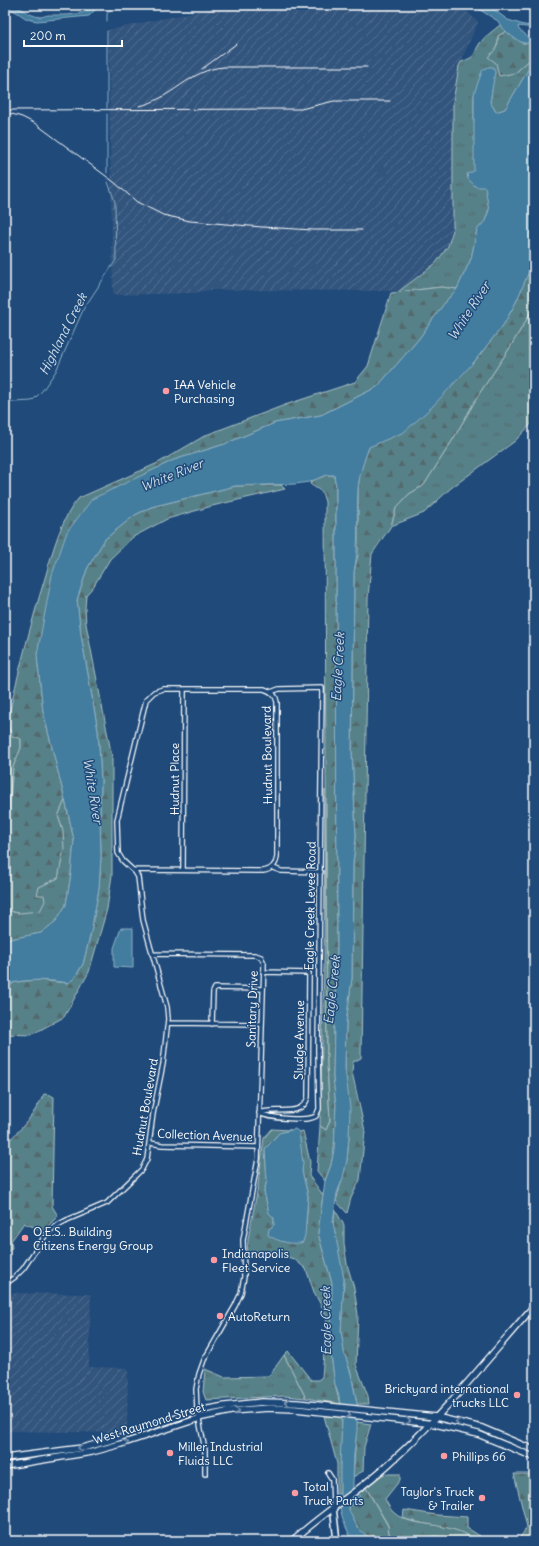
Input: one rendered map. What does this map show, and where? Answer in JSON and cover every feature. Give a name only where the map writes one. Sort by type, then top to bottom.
[{"type":"main road","points":[[292,1541],[394,1460],[436,1417],[534,1306]]},
{"type":"main road","name":"West Raymond Street","points":[[5,1458],[73,1450],[95,1445],[198,1414],[280,1408],[369,1410],[436,1417],[475,1426],[534,1450]]},
{"type":"main road","name":"West Raymond Street","points":[[326,1409],[370,1417],[430,1423],[472,1432],[534,1457]]},
{"type":"main road","name":"West Raymond Street","points":[[5,1466],[97,1451],[121,1444],[198,1414]]},
{"type":"main road","points":[[333,1507],[337,1541]]},
{"type":"street","name":"Eagle Creek Levee Road","points":[[259,1114],[266,1117],[309,1119],[316,1116],[319,1111],[318,1050],[322,688],[279,689],[271,692]]},
{"type":"street","name":"Hudnut Place","points":[[183,870],[184,689]]},
{"type":"street","name":"Hudnut Boulevard","points":[[5,1284],[23,1269],[45,1236],[54,1227],[107,1203],[142,1169],[147,1159],[168,1023],[166,1007],[143,920],[138,877],[123,861],[118,853],[117,820],[145,703],[150,695],[158,690],[264,689],[271,692],[275,696],[277,702],[278,857],[273,868]]},
{"type":"street","points":[[133,870],[263,871],[273,868],[281,871],[321,872]]},
{"type":"street","name":"Sanitary Drive","points":[[152,954],[255,955],[261,957],[263,961],[258,1163],[243,1240],[245,1269],[243,1283],[235,1306],[201,1368],[196,1392],[198,1414],[205,1450],[205,1474]]},
{"type":"street","name":"Sludge Avenue","points":[[259,1114],[268,1110],[297,1110],[304,1105],[308,1097],[310,973],[263,972]]},
{"type":"street","points":[[212,1024],[214,989],[263,989]]},
{"type":"street","points":[[168,1023],[262,1024]]},
{"type":"street","name":"Collection Avenue","points":[[150,1143],[162,1145],[258,1147]]},
{"type":"street","points":[[328,1473],[332,1479],[333,1507]]},
{"type":"shaded area","points":[[227,5],[460,5],[478,22],[459,66],[453,102],[453,230],[448,246],[436,263],[400,291],[210,290],[194,293],[113,295],[108,30]]},
{"type":"shaded area","points":[[5,1293],[91,1294],[89,1367],[128,1368],[127,1433],[5,1431]]},
{"type":"green space","points":[[500,25],[507,31],[498,36],[495,51],[515,73],[534,56],[534,60],[505,109],[496,112],[490,102],[492,89],[474,94],[474,120],[489,209],[485,221],[477,230],[471,259],[457,289],[441,287],[398,292],[436,263],[448,246],[453,230],[453,102],[459,66],[461,62],[474,55],[482,40]]},
{"type":"green space","points":[[507,31],[522,43],[534,43],[534,56],[515,73],[499,76],[496,63],[488,57],[496,48],[498,36]]},
{"type":"green space","points":[[534,258],[534,307],[424,485],[409,494],[396,508],[391,526],[372,554],[368,598],[361,1058],[353,1062],[352,1072],[365,1131],[360,1180],[351,1198],[347,1213],[336,1201],[347,1160],[349,1137],[345,1068],[346,1022],[352,978],[353,863],[356,837],[352,753],[354,572],[358,555],[358,489],[360,472],[369,447],[474,362],[504,324],[517,300]]},
{"type":"green space","points":[[441,287],[457,289],[446,301],[418,340],[377,387],[321,415],[275,423],[225,444],[174,460],[141,476],[45,619],[37,655],[43,711],[65,800],[58,816],[63,831],[64,849],[58,878],[39,887],[37,895],[44,895],[45,901],[40,911],[19,913],[5,910],[5,851],[13,767],[21,748],[21,739],[12,736],[7,723],[29,632],[51,558],[62,525],[73,506],[79,498],[158,463],[206,435],[285,405],[355,382],[368,366],[391,293]]},
{"type":"green space","points":[[534,307],[534,421],[515,441],[451,488],[424,513],[391,526],[396,508],[409,494],[424,485]]},
{"type":"green space","points":[[327,475],[334,475],[336,486],[337,952],[333,1077],[336,1105],[334,1150],[331,1165],[325,1181],[317,1171],[320,1126],[326,1130],[330,1121],[327,1063],[325,502],[322,492],[310,484],[311,481]]},
{"type":"green space","points":[[281,485],[285,489],[212,506],[167,519],[133,537],[110,559],[93,587],[86,595],[86,624],[112,757],[112,875],[107,909],[89,972],[64,1017],[31,1035],[5,1034],[5,998],[7,988],[15,982],[36,980],[69,983],[75,977],[83,964],[91,932],[99,888],[101,856],[101,781],[98,731],[81,635],[77,600],[87,569],[105,539],[135,515],[151,507],[235,486]]},
{"type":"green space","points":[[5,711],[10,711],[7,723],[21,739],[21,748],[13,767],[5,851]]},
{"type":"green space","points":[[325,790],[327,1063],[330,1121],[326,1130],[320,1126],[324,965]]},
{"type":"green space","points":[[65,800],[74,840],[66,905],[56,921],[41,933],[5,940],[5,910],[19,913],[36,895],[39,887],[58,878],[63,854],[63,840],[58,816]]},
{"type":"green space","points":[[44,1094],[54,1097],[52,1206],[58,1216],[43,1231],[24,1223],[11,1241],[12,1248],[5,1254],[5,1144],[27,1121],[36,1109]]},
{"type":"green space","points":[[272,1129],[291,1130],[279,1133],[265,1149],[267,1181],[264,1191],[269,1213],[274,1218],[274,1225],[269,1229],[306,1225],[308,1196],[302,1171],[299,1132],[303,1131],[310,1162],[309,1176],[323,1195],[318,1233],[332,1283],[331,1354],[335,1385],[340,1404],[306,1398],[284,1355],[288,1351],[311,1380],[318,1380],[322,1377],[327,1317],[314,1292],[306,1269],[294,1259],[270,1252],[250,1256],[247,1254],[264,1138]]},
{"type":"green space","points":[[335,1210],[344,1225],[344,1244],[347,1264],[354,1288],[358,1315],[356,1365],[368,1396],[369,1404],[357,1404],[351,1373],[344,1353],[341,1331],[344,1279],[333,1226]]},
{"type":"green space","points":[[284,1355],[306,1398],[284,1396],[206,1400],[203,1392],[205,1369],[224,1377],[269,1376]]},
{"type":"green space","points":[[324,1416],[342,1417],[340,1493],[337,1495],[337,1464]]},
{"type":"green space","points":[[357,1422],[371,1424],[364,1447],[363,1471],[353,1477]]},
{"type":"green space","points":[[400,1474],[400,1480],[385,1499],[392,1511],[398,1516],[410,1521],[442,1526],[455,1530],[464,1533],[476,1541],[452,1541],[435,1536],[423,1541],[398,1541],[389,1534],[388,1525],[366,1488],[382,1475]]},
{"type":"green space","points":[[514,1474],[534,1474],[534,1541],[518,1541],[527,1527]]},
{"type":"green space","points":[[366,1488],[388,1526],[389,1534],[398,1541],[372,1539],[365,1535],[356,1526],[350,1516],[349,1508],[360,1496],[358,1493]]},
{"type":"green space","points":[[404,1510],[437,1515],[467,1517],[467,1528],[480,1536],[482,1541],[476,1541],[460,1532],[450,1529],[403,1518]]},
{"type":"water","points":[[9,5],[13,5],[32,15],[40,17],[48,15],[82,13],[100,5],[89,16],[37,21],[27,19],[11,9]]},
{"type":"water","points":[[472,5],[487,5],[508,20],[524,25],[534,26],[534,28],[518,26],[519,30],[529,39],[534,39],[534,43],[524,43],[518,41],[505,30],[498,21]]},
{"type":"water","points":[[534,60],[533,262],[517,300],[504,324],[474,362],[432,407],[404,432],[369,447],[362,468],[359,484],[357,551],[354,572],[352,753],[356,837],[353,863],[352,978],[346,1022],[345,1068],[350,1108],[349,1137],[347,1160],[343,1178],[337,1193],[333,1222],[344,1279],[341,1331],[344,1352],[351,1374],[357,1404],[357,1430],[354,1454],[353,1487],[360,1496],[349,1507],[349,1511],[358,1528],[370,1539],[400,1541],[355,1541],[349,1534],[340,1508],[342,1420],[331,1354],[332,1283],[318,1233],[325,1181],[331,1165],[334,1150],[336,1105],[333,1077],[337,952],[336,486],[334,475],[327,475],[309,482],[295,484],[235,486],[151,507],[135,515],[105,539],[87,569],[77,600],[81,635],[98,731],[101,781],[101,856],[99,888],[91,932],[83,964],[75,977],[69,983],[29,980],[5,985],[5,940],[41,933],[56,921],[66,905],[71,874],[74,840],[43,711],[37,655],[52,575],[67,532],[92,499],[174,460],[225,444],[275,423],[321,415],[377,387],[418,340],[446,301],[457,289],[471,259],[477,230],[485,221],[489,210],[485,187],[476,187],[468,179],[467,174],[474,171],[474,94],[482,71],[487,67],[493,67],[495,72],[490,102],[496,112],[505,109]]},
{"type":"water","points":[[121,928],[133,928],[133,968],[114,967],[114,948]]},
{"type":"water","points":[[295,1129],[299,1132],[303,1163],[302,1171],[308,1196],[305,1235],[303,1242],[290,1243],[280,1241],[268,1235],[269,1229],[274,1225],[274,1218],[269,1213],[264,1191],[267,1181],[265,1149],[279,1133]]},
{"type":"waterway","name":"Highland Creek","points":[[107,21],[107,14],[114,5]]},
{"type":"waterway","name":"Highland Creek","points":[[107,31],[107,108]]},
{"type":"waterway","name":"Highland Creek","points":[[107,114],[107,173]]},
{"type":"waterway","name":"Highland Creek","points":[[5,401],[32,401],[42,391],[56,371],[84,308],[116,260],[115,202],[107,179]]},
{"type":"railway","points":[[202,69],[236,44]]},
{"type":"railway","points":[[139,106],[161,98],[201,73],[212,69],[224,67],[367,67]]},
{"type":"railway","points":[[5,110],[301,109],[334,101],[390,101]]},
{"type":"railway","points":[[5,112],[22,117],[36,124],[114,182],[137,202],[163,215],[190,221],[262,227],[313,230],[362,230]]},
{"type":"place","name":"IAA Vehicle Purchasing","points":[[166,391]]},
{"type":"place","name":"O.E.S.. Building Citizens Energy Group","points":[[25,1238]]},
{"type":"place","name":"Indianapolis Fleet Service","points":[[214,1260]]},
{"type":"place","name":"AutoReturn","points":[[220,1316]]},
{"type":"place","name":"Brickyard international trucks LLC","points":[[517,1395]]},
{"type":"place","name":"Miller Industrial Fluids LLC","points":[[170,1453]]},
{"type":"place","name":"Phillips 66","points":[[444,1456]]},
{"type":"place","name":"Total Truck Parts","points":[[295,1493]]},
{"type":"place","name":"Taylor's Truck & Trailer","points":[[482,1498]]},
{"type":"water label","name":"White River","points":[[469,311]]},
{"type":"water label","name":"White River","points":[[172,475]]},
{"type":"water label","name":"Eagle Creek","points":[[338,667]]},
{"type":"water label","name":"White River","points":[[93,791]]},
{"type":"water label","name":"Eagle Creek","points":[[332,990]]},
{"type":"water label","name":"Eagle Creek","points":[[326,1321]]}]
